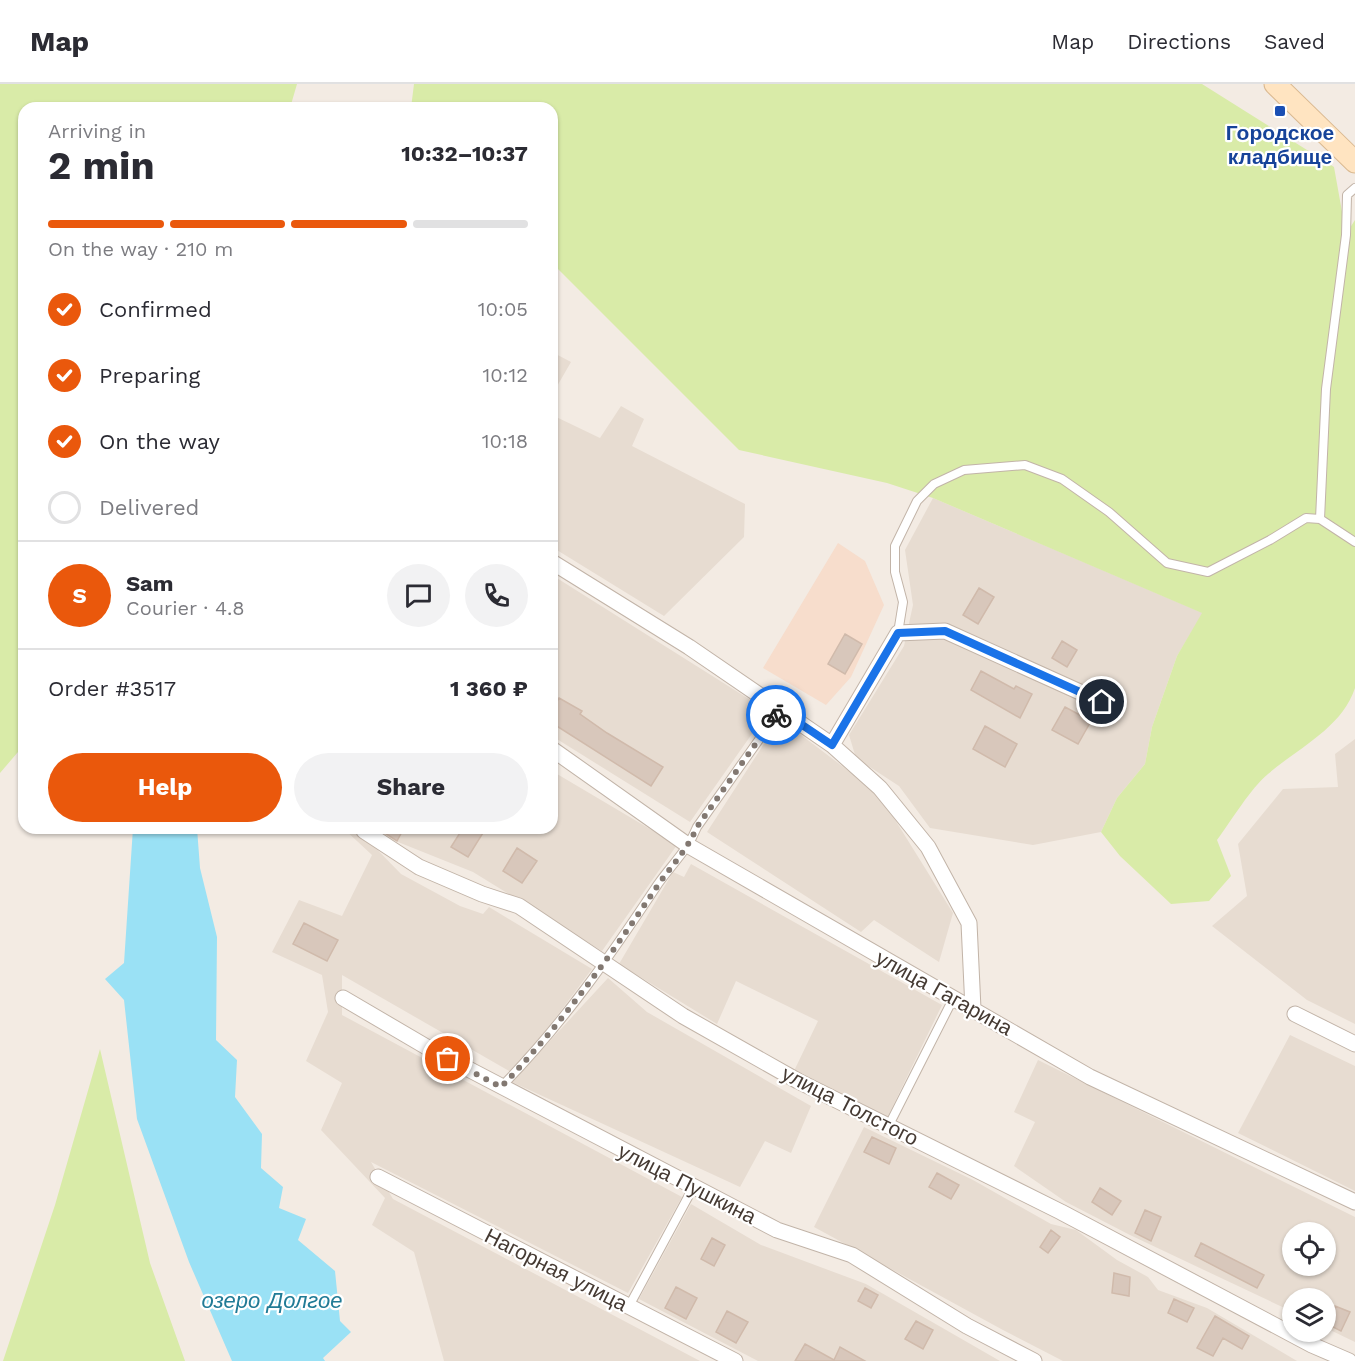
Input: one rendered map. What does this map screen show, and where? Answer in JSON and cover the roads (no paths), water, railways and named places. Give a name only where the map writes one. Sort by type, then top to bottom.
[{"type":"main road","points":[[1275,84],[1355,162]]},
{"type":"street","points":[[558,566],[689,647],[832,745],[880,788],[928,847],[969,923],[973,1009]]},
{"type":"street","points":[[832,745],[898,633],[945,631],[1102,702]]},
{"type":"street","name":"улица Гагарина","points":[[558,753],[689,846],[1090,1077],[1355,1202]]},
{"type":"street","name":"улица Толстого","points":[[369,834],[419,867],[482,894],[519,906],[693,1021],[798,1081],[889,1125],[1312,1345],[1349,1361]]},
{"type":"street","name":"улица Пушкина","points":[[343,998],[501,1087],[777,1230],[852,1255],[967,1326],[1034,1361]]},
{"type":"street","points":[[1295,1014],[1355,1044]]},
{"type":"street","name":"Нагорная улица","points":[[378,1177],[628,1308],[735,1361]]},
{"type":"lane","points":[[1320,519],[1326,389],[1346,235],[1347,195],[1355,188]]},
{"type":"lane","points":[[898,633],[903,602],[895,572],[895,546],[918,501],[934,484],[964,470],[1025,465],[1062,479],[1109,512],[1167,563],[1208,572],[1270,540],[1306,518],[1320,519],[1355,542]]},
{"type":"lane","points":[[501,1087],[530,1057],[606,963],[666,873],[689,846],[697,827],[780,710]]},
{"type":"lane","points":[[889,1125],[952,999]]},
{"type":"lane","points":[[628,1308],[694,1186]]},
{"type":"water","name":"озеро Долгое","points":[[133,834],[197,834],[200,868],[217,937],[216,1040],[237,1060],[235,1097],[262,1134],[261,1168],[283,1187],[279,1208],[306,1219],[298,1240],[335,1271],[340,1321],[351,1332],[323,1358],[325,1361],[232,1361],[189,1262],[137,1119],[124,1000],[105,979],[124,963]]},
{"type":"place","name":"Городское кладбище","points":[[1280,111]]}]
